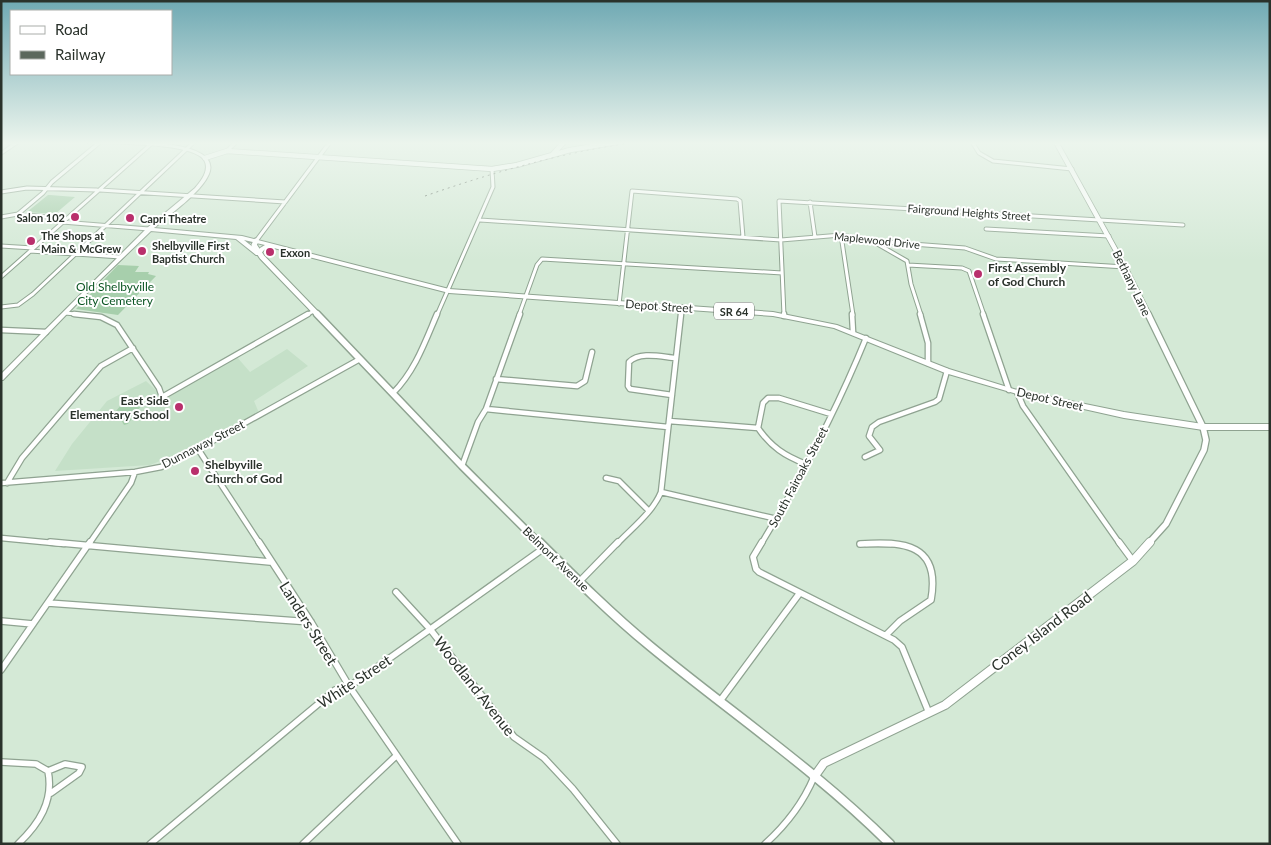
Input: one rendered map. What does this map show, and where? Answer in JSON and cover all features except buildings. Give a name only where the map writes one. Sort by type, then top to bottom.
[{"type":"main road","points":[[1,378],[121,257],[201,181]]},
{"type":"main road","name":"SR 64","points":[[149,230],[236,237],[256,241]]},
{"type":"main road","points":[[236,237],[258,254]]},
{"type":"main road","points":[[256,241],[254,245],[258,254]]},
{"type":"main road","name":"Depot Street","points":[[256,241],[449,291],[527,298],[682,307],[784,316],[817,321],[853,332],[946,371],[1017,392],[1124,415],[1204,427]]},
{"type":"main road","points":[[258,254],[262,249],[270,245]]},
{"type":"main road","name":"Belmont Avenue","points":[[258,254],[462,466],[579,582],[649,646],[858,812],[890,844]]},
{"type":"main road","name":"SR 64","points":[[1204,427],[1270,427]]},
{"type":"street","points":[[1,222],[18,214],[55,181]]},
{"type":"street","points":[[1,277],[108,181]]},
{"type":"street","points":[[1,307],[18,305],[27,299],[152,181]]},
{"type":"street","points":[[256,241],[300,181]]},
{"type":"street","points":[[393,393],[405,381],[416,363],[481,218],[493,187],[493,181]]},
{"type":"street","name":"Bethany Lane","points":[[1079,181],[1125,267],[1204,427]]},
{"type":"street","points":[[1,192],[22,188],[47,188],[285,202]]},
{"type":"street","points":[[619,304],[632,191],[737,198],[740,201],[743,237]]},
{"type":"street","name":"Fairground Heights Street","points":[[780,240],[779,201],[1184,225]]},
{"type":"street","points":[[810,202],[816,237]]},
{"type":"street","points":[[18,214],[149,230]]},
{"type":"street","points":[[1,217],[6,218]]},
{"type":"street","name":"Maplewood Drive","points":[[481,218],[780,240],[841,235],[872,241],[965,248],[996,259],[1125,267]]},
{"type":"street","points":[[986,229],[1109,236]]},
{"type":"street","points":[[841,235],[854,325],[853,332]]},
{"type":"street","points":[[780,240],[784,316]]},
{"type":"street","points":[[872,241],[907,261],[911,283],[928,342],[928,363]]},
{"type":"street","points":[[1,246],[121,257]]},
{"type":"street","points":[[462,466],[478,422],[486,409],[527,298],[537,265],[542,259],[782,272]]},
{"type":"street","points":[[908,264],[962,268],[969,272],[1010,390]]},
{"type":"street","points":[[579,582],[648,511],[658,500],[661,492],[682,307]]},
{"type":"street","points":[[65,313],[108,319],[117,324],[159,388],[162,397],[218,363],[314,311]]},
{"type":"street","points":[[1,330],[46,332]]},
{"type":"street","name":"South Fairoaks Street","points":[[799,594],[759,572],[754,563],[754,557],[806,464],[866,338]]},
{"type":"street","points":[[4,483],[22,458],[102,366],[133,348]]},
{"type":"street","points":[[496,379],[577,386],[586,381],[592,352]]},
{"type":"street","points":[[672,395],[630,389],[628,386],[629,362],[633,358],[641,356],[676,358]]},
{"type":"street","name":"Dunnaway Street","points":[[4,483],[135,472],[161,467],[198,449],[360,359]]},
{"type":"street","points":[[865,457],[880,450],[869,436],[872,427],[879,422],[939,399],[946,371]]},
{"type":"street","points":[[1017,392],[1023,406],[1075,482],[1133,561]]},
{"type":"street","points":[[758,428],[763,404],[771,398],[779,398],[831,414]]},
{"type":"street","points":[[486,409],[669,424],[758,428],[776,450],[806,464]]},
{"type":"street","name":"Coney Island Road","points":[[814,777],[824,763],[945,705],[1133,561],[1166,524],[1198,465],[1206,440],[1204,427]]},
{"type":"street","name":"Landers Street","points":[[198,449],[270,562],[311,622],[348,686],[458,844]]},
{"type":"street","points":[[1,670],[88,547],[131,483],[135,472]]},
{"type":"street","points":[[606,478],[619,481],[648,511]]},
{"type":"street","points":[[661,492],[777,518]]},
{"type":"street","points":[[1,538],[270,562]]},
{"type":"street","points":[[860,544],[874,543],[914,548],[921,553],[929,566],[933,582],[931,600],[900,621],[886,635]]},
{"type":"street","name":"White Street","points":[[150,844],[335,690],[348,686],[544,548]]},
{"type":"street","name":"Woodland Avenue","points":[[396,592],[430,629],[514,737],[544,758],[556,770],[617,844]]},
{"type":"street","points":[[720,702],[799,594],[886,635],[902,647],[929,713]]},
{"type":"street","points":[[48,603],[311,622]]},
{"type":"street","points":[[1,621],[33,624]]},
{"type":"street","points":[[303,844],[396,756]]},
{"type":"street","points":[[1,762],[36,764],[48,771],[52,786],[41,816],[18,844]]},
{"type":"street","points":[[48,771],[65,764],[82,767],[80,773],[51,793]]},
{"type":"street","points":[[765,844],[796,809],[809,791],[814,777]]},
{"type":"shaded area","name":"East Side Elementary School","points":[[287,349],[308,366],[254,401],[259,413],[193,448],[150,465],[55,471],[72,444],[107,401],[146,381],[165,399],[236,356],[250,372]]},
{"type":"green space","points":[[48,195],[75,197],[55,214],[27,212]]},
{"type":"green space","name":"Old Shelbyville City Cemetery","points":[[118,265],[139,266],[135,272],[149,272],[148,274],[156,276],[118,315],[76,309]]},
{"type":"green space","points":[[132,403],[141,406],[128,424],[124,425],[116,411],[122,404]]},
{"type":"railway","points":[[425,196],[470,181]]},
{"type":"place","name":"Salon 102","points":[[75,217]]},
{"type":"place","name":"Capri Theatre","points":[[130,218]]},
{"type":"place","name":"The Shops at Main & McGrew","points":[[31,241]]},
{"type":"place","name":"Shelbyville First Baptist Church","points":[[142,251]]},
{"type":"place","name":"Exxon","points":[[270,252]]},
{"type":"place","name":"First Assembly of God Church","points":[[978,274]]},
{"type":"place","name":"East Side Elementary School","points":[[179,407]]},
{"type":"place","name":"Shelbyville Church of God","points":[[195,471]]}]
